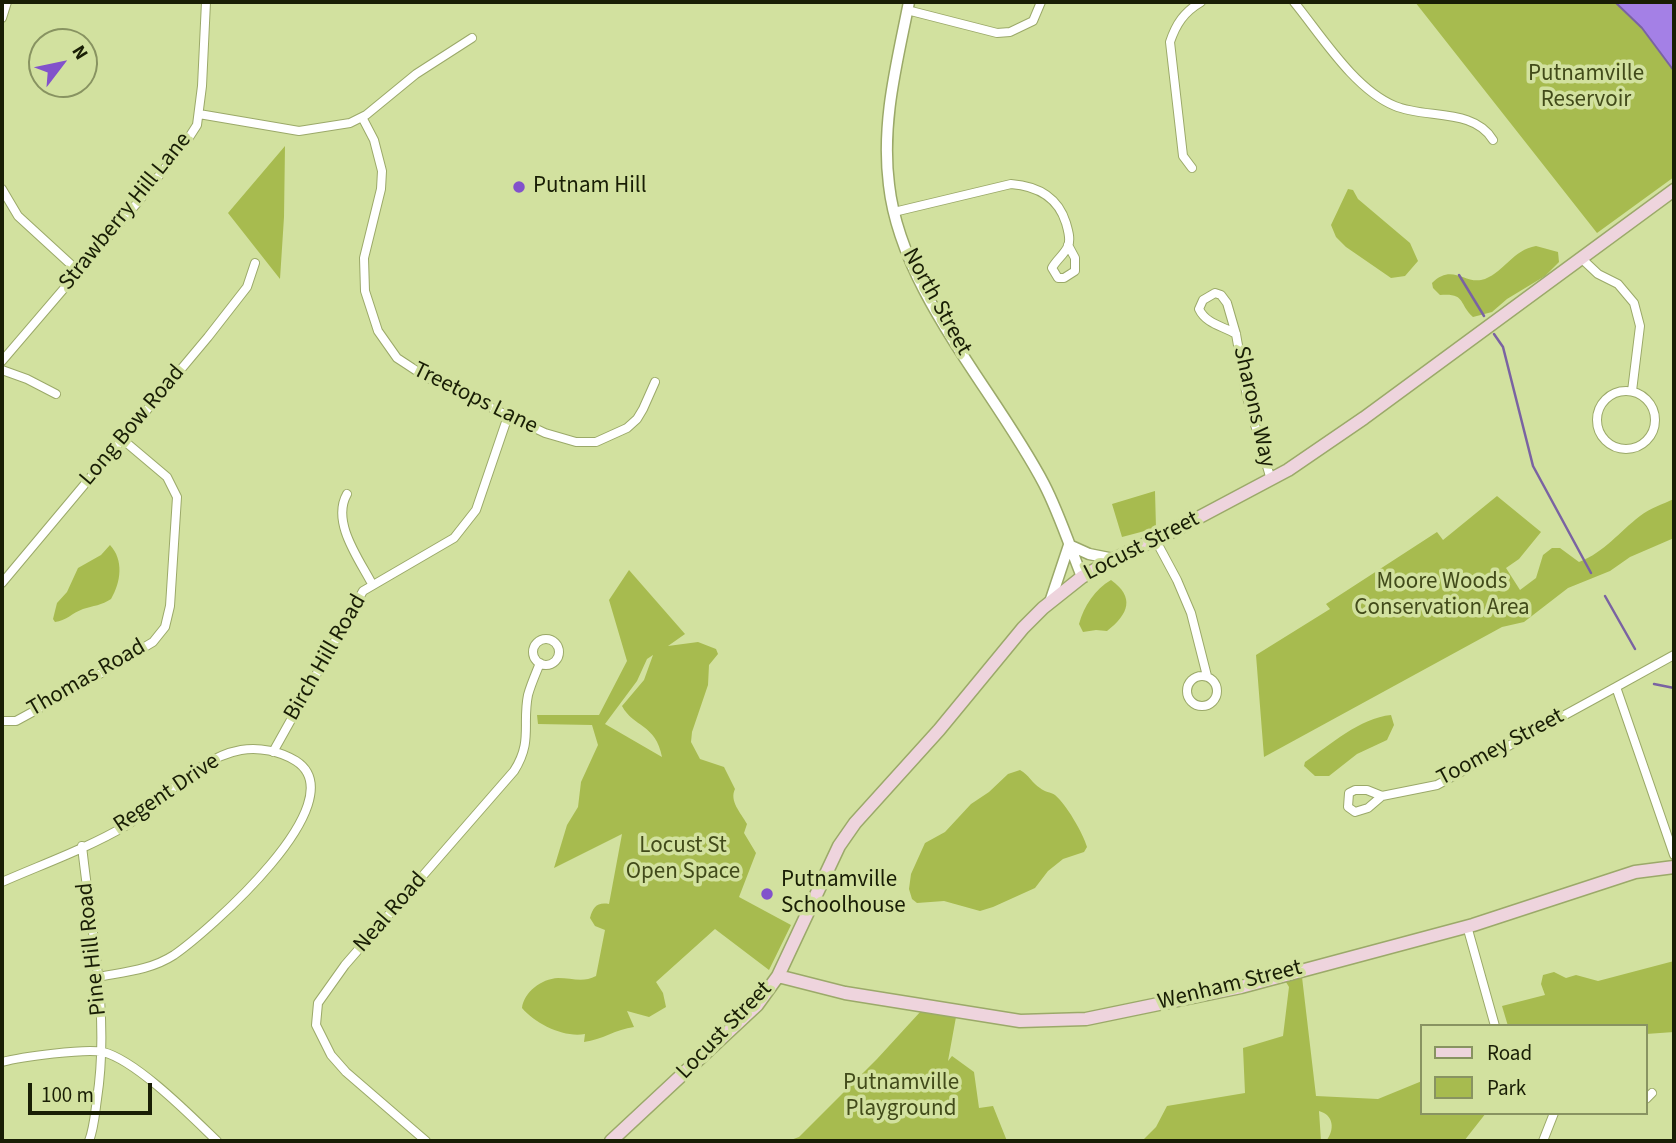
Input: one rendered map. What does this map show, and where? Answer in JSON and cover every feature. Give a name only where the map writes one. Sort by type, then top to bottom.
[{"type":"main road","name":"Locust Street","points":[[611,1141],[757,1005],[778,976],[839,846],[855,823],[939,730],[1023,628],[1050,602],[1082,577],[1114,559],[1270,480],[1364,418],[1674,190]]},
{"type":"main road","name":"Wenham Street","points":[[778,976],[845,993],[1020,1021],[1086,1019],[1241,987],[1467,926],[1635,872],[1674,867]]},
{"type":"street","points":[[2,18],[7,2]]},
{"type":"street","name":"Strawberry Hill Lane","points":[[2,361],[182,147],[197,125],[202,86],[206,2]]},
{"type":"street","points":[[908,6],[997,33],[1010,32],[1033,21],[1041,2]]},
{"type":"street","points":[[1192,168],[1183,156],[1170,43],[1175,26],[1201,2]]},
{"type":"street","points":[[1294,2],[1362,84],[1378,97],[1396,106],[1470,121],[1486,129],[1493,140]]},
{"type":"street","name":"North Street","points":[[908,6],[890,94],[886,139],[889,186],[905,251],[916,274],[1045,485],[1082,577]]},
{"type":"street","points":[[199,114],[299,131],[350,123],[383,103],[416,74],[472,38]]},
{"type":"street","name":"Treetops Lane","points":[[362,117],[374,140],[382,171],[382,189],[364,258],[367,301],[378,331],[390,351],[406,366],[557,438],[576,442],[596,442],[627,428],[637,419],[655,382]]},
{"type":"street","points":[[894,212],[1011,184],[1024,185],[1037,189],[1058,205],[1069,233],[1068,245]]},
{"type":"street","points":[[2,189],[18,216],[78,271]]},
{"type":"street","points":[[1581,258],[1598,274],[1618,284],[1634,303],[1640,326],[1632,391]]},
{"type":"street","name":"Long Bow Road","points":[[2,583],[247,287],[255,263]]},
{"type":"street","name":"Sharons Way","points":[[1236,334],[1202,315],[1199,309],[1203,300],[1215,293],[1225,299],[1236,334],[1247,397],[1270,480]]},
{"type":"street","points":[[2,370],[56,394]]},
{"type":"street","points":[[1632,391],[1649,402],[1655,420],[1653,430],[1641,445],[1621,448],[1605,440],[1597,417],[1603,402],[1609,396],[1632,391]]},
{"type":"street","name":"Birch Hill Road","points":[[273,751],[363,590],[440,548],[466,525],[476,510],[508,416]]},
{"type":"street","name":"Thomas Road","points":[[2,721],[16,720],[71,691],[153,642],[165,627],[170,606],[177,497],[167,477],[122,439]]},
{"type":"street","points":[[347,494],[343,504],[344,526],[372,584]]},
{"type":"street","points":[[1155,539],[1182,589],[1191,612],[1207,676]]},
{"type":"street","points":[[1050,602],[1069,545],[1089,554],[1114,559]]},
{"type":"street","name":"Toomey Street","points":[[1382,796],[1437,785],[1674,655]]},
{"type":"street","name":"Neal Road","points":[[426,1141],[346,1072],[331,1055],[316,1025],[318,1003],[345,965],[522,759],[527,741],[528,695],[540,663]]},
{"type":"street","points":[[1616,687],[1674,855]]},
{"type":"street","name":"Regent Drive","points":[[2,882],[126,825],[204,764],[220,755],[242,750],[273,751],[283,753],[300,763],[311,779],[313,790],[307,810],[261,878],[173,956],[152,966],[98,977]]},
{"type":"street","name":"Pine Hill Road","points":[[82,846],[98,977],[102,1068],[89,1141]]},
{"type":"street","points":[[1467,926],[1494,1024]]},
{"type":"street","points":[[2,1062],[73,1052],[101,1052],[116,1058],[156,1086],[217,1141]]},
{"type":"street","points":[[1543,1141],[1553,1115]]},
{"type":"green space","name":"Putnamville Reservoir","points":[[1415,2],[1615,2],[1642,28],[1674,71],[1674,177],[1597,233]]},
{"type":"green space","points":[[285,146],[284,217],[280,279],[228,213]]},
{"type":"green space","points":[[1348,189],[1353,190],[1358,199],[1410,243],[1418,261],[1405,276],[1391,278],[1336,237],[1331,225]]},
{"type":"green space","points":[[1536,246],[1558,252],[1559,262],[1545,276],[1507,299],[1492,312],[1473,317],[1458,297],[1440,295],[1433,288],[1432,283],[1446,274],[1471,280],[1485,279],[1521,252]]},
{"type":"green space","points":[[1155,491],[1156,528],[1122,537],[1112,504]]},
{"type":"green space","name":"Moore Woods Conservation Area","points":[[1497,496],[1541,532],[1519,559],[1506,568],[1520,590],[1536,578],[1543,555],[1552,548],[1560,548],[1579,562],[1604,547],[1644,513],[1674,499],[1674,538],[1630,557],[1610,571],[1568,588],[1524,622],[1502,627],[1264,757],[1256,655],[1330,609],[1326,604],[1437,532],[1443,540]]},
{"type":"green space","points":[[110,545],[117,557],[120,571],[111,599],[55,622],[53,619],[57,603],[67,592],[78,568],[101,555]]},
{"type":"green space","name":"Locust St Open Space","points":[[629,570],[685,634],[668,646],[698,642],[716,649],[718,654],[709,665],[708,685],[691,742],[700,759],[724,767],[735,789],[735,802],[747,824],[744,833],[756,853],[739,897],[791,925],[769,970],[715,929],[656,982],[663,993],[666,1007],[649,1017],[627,1011],[634,1027],[584,1042],[585,1034],[560,1032],[535,1019],[522,1008],[523,1002],[534,987],[545,981],[558,978],[582,980],[596,976],[605,930],[595,926],[590,918],[596,906],[609,904],[622,834],[554,868],[567,825],[578,807],[581,782],[598,745],[592,725],[538,724],[537,715],[599,715],[627,661],[609,600]],"holes":[[[653,655],[644,680],[622,706],[655,738],[662,757],[605,724],[637,681],[647,659]]]},
{"type":"green space","points":[[1111,580],[1124,593],[1124,612],[1107,631],[1083,632],[1079,624],[1087,605],[1095,593]]},
{"type":"green space","points":[[1391,715],[1394,725],[1387,740],[1357,754],[1329,776],[1315,776],[1304,766],[1305,762],[1357,727],[1379,717]]},
{"type":"green space","points":[[1020,770],[1042,789],[1055,795],[1064,805],[1085,841],[1087,847],[1084,852],[1063,859],[1048,871],[1035,888],[980,911],[944,901],[917,903],[912,899],[909,889],[911,874],[925,843],[945,832],[971,804],[1008,774]]},
{"type":"green space","points":[[1674,961],[1674,1032],[1648,1034],[1648,1024],[1507,1024],[1502,1006],[1545,995],[1541,984],[1543,975],[1554,972],[1566,978],[1576,975],[1598,981]]},
{"type":"green space","points":[[1302,977],[1316,1096],[1378,1099],[1420,1082],[1420,1115],[1484,1115],[1464,1141],[1326,1141],[1331,1132],[1331,1123],[1328,1116],[1319,1111],[1321,1141],[1142,1141],[1156,1127],[1167,1106],[1245,1093],[1243,1048],[1283,1036],[1289,987],[1286,982]]},
{"type":"green space","name":"Putnamville Playground","points":[[921,1011],[956,1017],[948,1061],[952,1056],[974,1072],[979,1108],[993,1106],[1007,1141],[788,1141],[799,1137]]},
{"type":"shaded area","name":"Putnamville Reservoir","points":[[1615,2],[1674,2],[1674,71],[1642,28]]},
{"type":"waterway","points":[[1459,275],[1484,316]]},
{"type":"waterway","points":[[1494,334],[1503,347],[1533,466],[1591,573]]},
{"type":"waterway","points":[[1605,596],[1635,649]]},
{"type":"waterway","points":[[1654,684],[1674,688]]},
{"type":"place","name":"Putnam Hill","points":[[519,187]]},
{"type":"place","name":"Putnamville Schoolhouse","points":[[767,894]]}]
